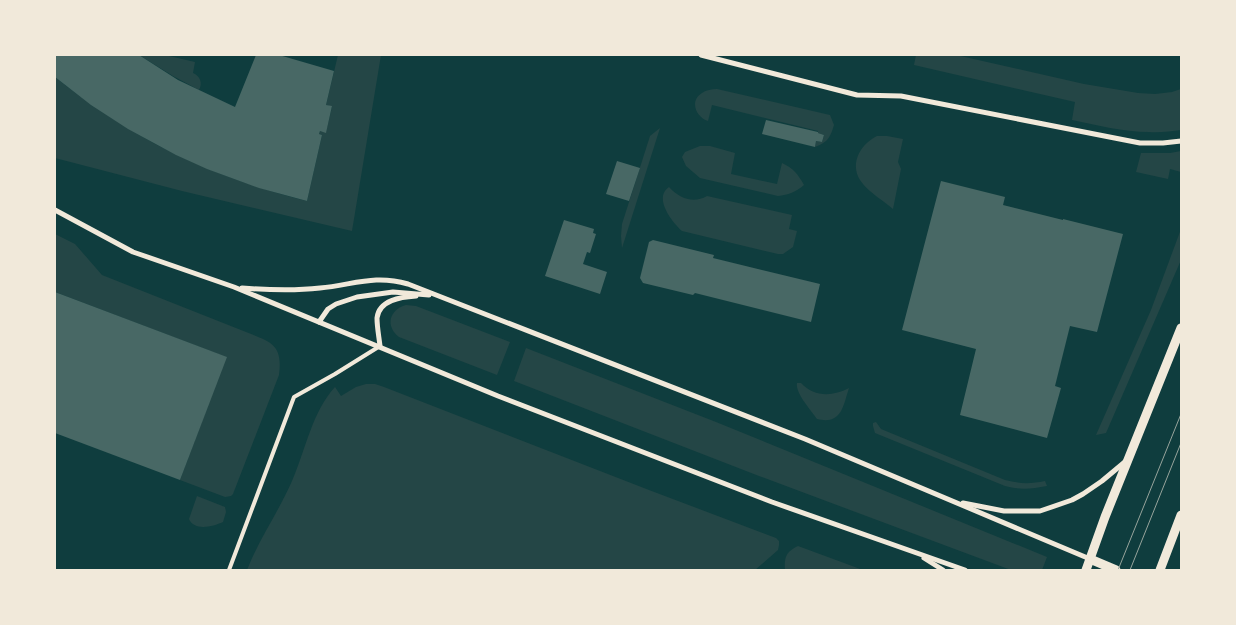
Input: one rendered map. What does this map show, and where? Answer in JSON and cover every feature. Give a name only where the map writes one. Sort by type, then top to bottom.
[{"type":"street","points":[[701,55],[857,95],[900,96],[1140,143],[1181,141]]},
{"type":"street","points":[[55,210],[133,252],[234,287],[498,396],[772,502],[965,570]]},
{"type":"street","points":[[234,287],[262,290],[302,290],[377,280],[396,281],[805,439],[1116,570]]},
{"type":"street","points":[[319,322],[328,309],[357,296],[393,292],[434,295]]},
{"type":"street","points":[[380,346],[377,318],[382,307],[391,301],[403,297],[434,295]]},
{"type":"street","points":[[1086,570],[1105,517],[1181,328]]},
{"type":"street","points":[[950,500],[1004,511],[1040,511],[1072,500],[1083,494],[1102,482],[1129,458]]},
{"type":"street","points":[[1160,570],[1181,515]]},
{"type":"street","points":[[918,554],[943,570]]},
{"type":"lane","points":[[229,570],[294,397],[380,346]]},
{"type":"shaded area","points":[[139,55],[165,55],[195,62],[193,73],[200,80],[199,90],[173,76]]},
{"type":"shaded area","points":[[338,55],[381,55],[352,231],[182,191],[55,158],[55,77],[114,119],[174,153],[237,180],[307,201],[322,135],[319,134],[320,131],[326,132],[332,107],[326,105]]},
{"type":"shaded area","points":[[916,55],[956,55],[1084,84],[1138,93],[1155,94],[1181,89],[1181,130],[1157,132],[1130,131],[1072,120],[1075,102],[914,65]]},
{"type":"shaded area","points":[[717,89],[830,115],[834,125],[833,129],[826,141],[815,147],[816,141],[822,142],[824,135],[818,133],[818,131],[712,105],[708,121],[697,112],[696,100],[704,92]]},
{"type":"shaded area","points":[[660,128],[622,248],[622,224],[650,136]]},
{"type":"shaded area","points":[[877,136],[903,139],[898,162],[901,169],[893,209],[863,184],[856,170],[856,163],[861,150]]},
{"type":"shaded area","points":[[700,146],[710,146],[735,153],[731,174],[777,184],[782,163],[795,172],[804,185],[792,193],[778,196],[700,178],[686,166],[682,157],[685,152]]},
{"type":"shaded area","points":[[1181,151],[1181,172],[1170,169],[1168,179],[1136,172],[1141,153]]},
{"type":"shaded area","points":[[669,187],[686,199],[697,200],[707,196],[792,215],[789,229],[797,231],[793,247],[783,254],[778,254],[682,231],[669,216],[663,203],[663,197]]},
{"type":"shaded area","points":[[1181,229],[1181,260],[1106,433],[1096,435],[1151,310]]},
{"type":"shaded area","points":[[55,234],[75,244],[102,275],[262,339],[277,350],[280,365],[279,375],[231,496],[225,497],[180,480],[226,357],[55,292]]},
{"type":"shaded area","points":[[406,305],[416,306],[510,342],[497,375],[399,337],[392,328],[391,319],[400,307]]},
{"type":"shaded area","points":[[526,348],[716,422],[1047,557],[1042,570],[1011,570],[759,476],[514,381]]},
{"type":"shaded area","points":[[797,383],[801,383],[812,391],[824,394],[836,393],[849,388],[843,407],[837,417],[825,420],[817,419],[798,392]]},
{"type":"shaded area","points":[[366,384],[384,387],[776,538],[779,541],[778,550],[755,570],[247,570],[292,481],[315,419],[327,397],[335,387],[341,396],[356,387]]},
{"type":"shaded area","points":[[876,422],[881,429],[1005,480],[1025,483],[1045,481],[1047,486],[1026,489],[1005,486],[875,433],[873,423]]},
{"type":"shaded area","points":[[197,496],[225,507],[226,512],[223,522],[204,527],[191,523],[189,519]]},
{"type":"shaded area","points":[[798,546],[863,570],[785,570],[787,555]]},
{"type":"building","points":[[55,55],[139,55],[178,80],[235,107],[256,55],[279,55],[334,71],[326,105],[332,106],[326,133],[320,131],[319,134],[322,135],[307,201],[259,188],[207,169],[176,155],[128,129],[91,105],[55,77]]},
{"type":"building","points":[[766,120],[818,132],[824,135],[822,142],[816,141],[815,147],[762,134]]},
{"type":"building","points":[[617,161],[640,168],[629,201],[606,194]]},
{"type":"building","points":[[941,181],[1005,197],[1003,205],[1123,234],[1097,332],[1070,326],[1055,386],[1061,388],[1047,438],[960,415],[976,349],[902,330]]},
{"type":"building","points":[[564,220],[594,229],[593,233],[596,234],[590,253],[587,252],[583,264],[607,272],[600,294],[545,276]]},
{"type":"building","points":[[653,240],[714,255],[713,258],[820,284],[811,322],[695,293],[693,295],[643,283],[640,278],[649,242]]},
{"type":"building","points":[[55,292],[227,357],[180,480],[55,433]]},
{"type":"tram line","points":[[1118,570],[1181,414]]},
{"type":"tram line","points":[[1130,570],[1181,443]]}]
